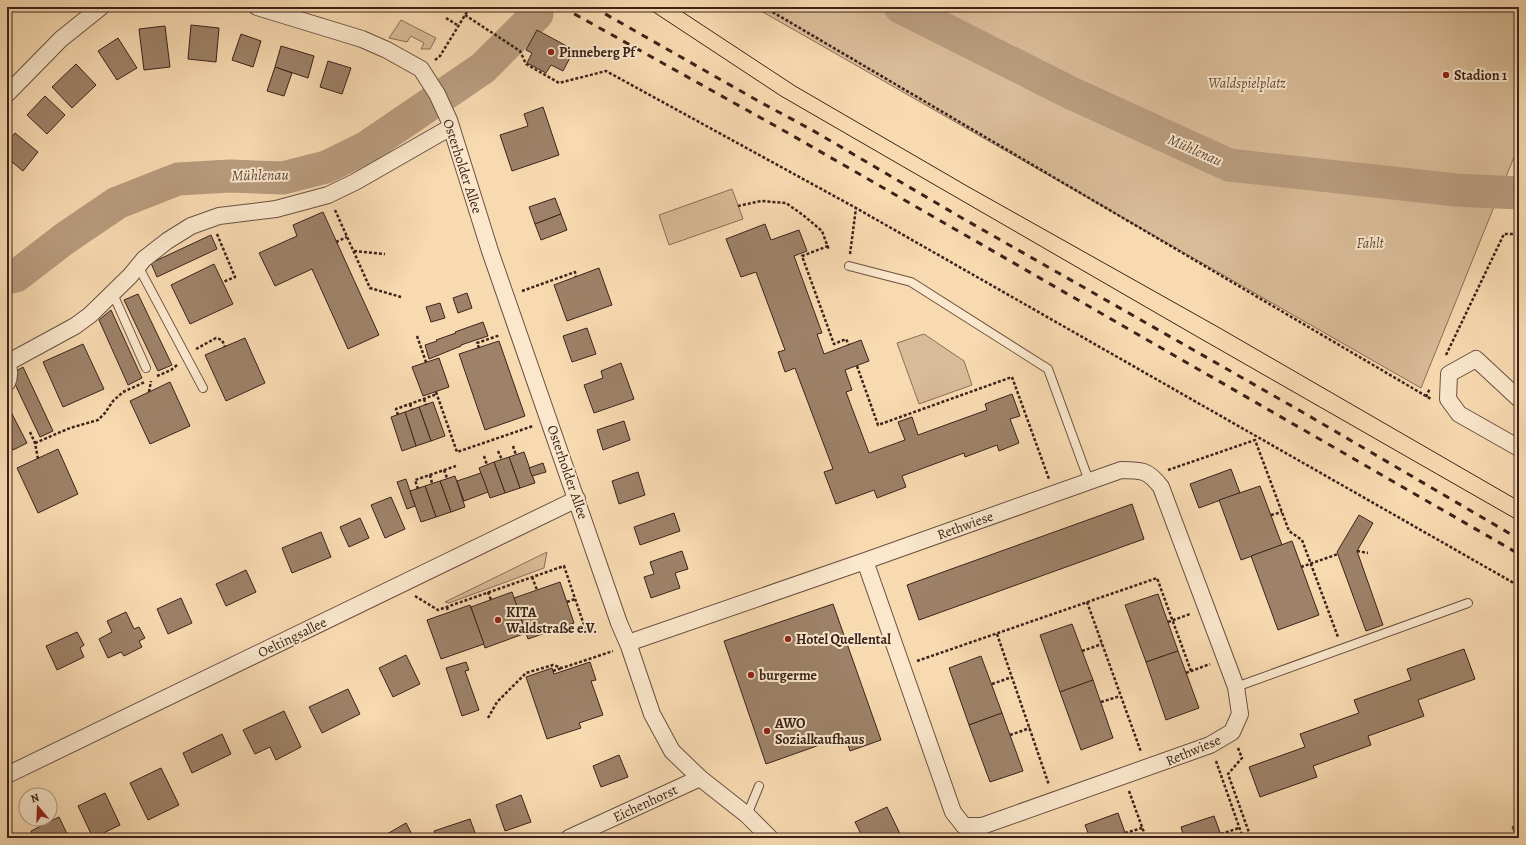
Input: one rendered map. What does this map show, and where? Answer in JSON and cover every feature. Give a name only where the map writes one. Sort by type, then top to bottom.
[{"type":"street","points":[[7,94],[60,39],[101,7]]},
{"type":"street","points":[[257,7],[362,39],[387,50],[421,69]]},
{"type":"street","name":"Osterholder Allee","points":[[421,69],[437,94],[450,123],[506,296],[652,714],[672,751],[700,778],[747,815],[770,838]]},
{"type":"street","points":[[7,383],[9,370],[7,363],[75,326],[90,316],[113,294],[144,259],[191,226],[219,216],[276,209],[328,195],[355,182],[450,123]]},
{"type":"street","points":[[1519,399],[1476,359],[1449,374],[1448,399],[1459,414],[1519,448]]},
{"type":"street","name":"Rethwiese","points":[[628,644],[1121,470],[1138,470],[1152,475],[1161,487],[1236,687],[1240,714],[1232,732],[1210,745],[982,826],[964,826],[953,812],[865,561]]},
{"type":"street","name":"Oeltingsallee","points":[[7,775],[577,499]]},
{"type":"street","name":"Eichenhorst","points":[[569,838],[700,778]]},
{"type":"lane","points":[[138,266],[203,388]]},
{"type":"lane","points":[[848,266],[911,282],[1048,369],[1089,481]]},
{"type":"lane","points":[[113,294],[146,368]]},
{"type":"lane","points":[[1236,687],[1468,603]]},
{"type":"lane","points":[[747,815],[759,786]]},
{"type":"path","points":[[421,69],[440,56],[470,7]]},
{"type":"path","points":[[764,7],[1433,400]]},
{"type":"path","points":[[465,15],[520,51],[526,64],[559,83],[606,71],[856,208],[1519,586]]},
{"type":"path","points":[[446,18],[459,26]]},
{"type":"path","points":[[328,195],[370,288],[401,298]]},
{"type":"path","points":[[738,206],[761,201],[786,203],[822,230],[828,248],[802,256],[834,344],[846,339],[848,345]]},
{"type":"path","points":[[848,266],[856,208]]},
{"type":"path","points":[[210,219],[235,276],[223,282]]},
{"type":"path","points":[[1443,361],[1504,234],[1519,234]]},
{"type":"path","points":[[336,242],[347,237]]},
{"type":"path","points":[[354,251],[385,254]]},
{"type":"path","points":[[506,296],[575,272],[576,276]]},
{"type":"path","points":[[479,348],[477,343],[518,329]]},
{"type":"path","points":[[417,336],[426,362]]},
{"type":"path","points":[[857,366],[878,425],[1012,377],[1054,494]]},
{"type":"path","points":[[35,443],[70,428],[98,420],[113,401],[123,392],[152,379]]},
{"type":"path","points":[[1426,397],[1433,383]]},
{"type":"path","points":[[398,415],[396,409],[436,393],[457,452],[550,420]]},
{"type":"path","points":[[424,399],[426,405]]},
{"type":"path","points":[[410,404],[412,410]]},
{"type":"path","points":[[30,432],[35,443],[38,459]]},
{"type":"path","points":[[1253,434],[1289,531],[1302,540],[1342,649]]},
{"type":"path","points":[[1152,475],[1255,440]]},
{"type":"path","points":[[513,446],[516,454]]},
{"type":"path","points":[[498,451],[502,460]]},
{"type":"path","points":[[484,456],[487,465]]},
{"type":"path","points":[[418,489],[415,480],[456,466]]},
{"type":"path","points":[[444,470],[447,478]]},
{"type":"path","points":[[430,475],[432,484]]},
{"type":"path","points":[[1271,515],[1282,512]]},
{"type":"path","points":[[1357,551],[1368,553]]},
{"type":"path","points":[[1301,568],[1338,554]]},
{"type":"path","points":[[397,586],[438,610],[564,566],[587,634]]},
{"type":"path","points":[[532,577],[537,590]]},
{"type":"path","points":[[902,667],[1157,578],[1191,671]]},
{"type":"path","points":[[488,592],[491,600]]},
{"type":"path","points":[[567,602],[575,600]]},
{"type":"path","points":[[1087,602],[1147,768]]},
{"type":"path","points":[[447,607],[448,612]]},
{"type":"path","points":[[1168,622],[1206,608]]},
{"type":"path","points":[[997,634],[1054,800]]},
{"type":"path","points":[[553,671],[628,644]]},
{"type":"path","points":[[1082,651],[1102,644]]},
{"type":"path","points":[[1186,672],[1225,658]]},
{"type":"path","points":[[488,718],[497,702],[526,674],[553,665],[562,668]]},
{"type":"path","points":[[992,684],[1012,677]]},
{"type":"path","points":[[1101,702],[1120,696]]},
{"type":"path","points":[[1010,735],[1030,728]]},
{"type":"path","points":[[1232,732],[1242,758],[1228,774],[1251,838]]},
{"type":"path","points":[[1210,745],[1243,838]]},
{"type":"path","points":[[1124,775],[1146,838]]},
{"type":"path","points":[[1125,833],[1142,828]]},
{"type":"path","points":[[1221,834],[1239,828]]},
{"type":"green space","name":"Fahlt","points":[[754,7],[1519,7],[1519,157],[1514,157],[1421,388]]},
{"type":"green space","points":[[401,20],[436,38],[430,49],[421,49],[424,43],[411,36],[407,42],[389,38]]},
{"type":"green space","points":[[732,189],[743,219],[669,245],[659,215]]},
{"type":"green space","points":[[924,334],[964,361],[972,385],[919,404],[897,343]]},
{"type":"green space","points":[[547,552],[544,568],[449,603],[445,602]]},
{"type":"building","points":[[191,25],[219,28],[216,62],[188,59]]},
{"type":"building","points":[[165,26],[170,67],[144,70],[139,29]]},
{"type":"building","name":"Pinneberg Pf","points":[[537,30],[574,50],[563,71],[551,65],[546,73],[527,63],[532,53],[526,50]]},
{"type":"building","points":[[241,34],[261,41],[253,67],[232,60]]},
{"type":"building","points":[[118,38],[137,68],[117,80],[98,51]]},
{"type":"building","points":[[281,46],[314,56],[308,78],[275,67]]},
{"type":"building","points":[[328,61],[351,68],[342,94],[320,87]]},
{"type":"building","points":[[76,64],[96,85],[72,108],[52,87]]},
{"type":"building","points":[[275,67],[292,73],[284,96],[267,91]]},
{"type":"building","points":[[45,96],[65,115],[47,134],[27,115]]},
{"type":"building","points":[[543,107],[559,155],[512,171],[500,135],[528,126],[524,114]]},
{"type":"building","points":[[15,133],[38,152],[23,171],[7,158],[7,143]]},
{"type":"building","points":[[7,193],[12,197],[7,203]]},
{"type":"building","points":[[555,198],[561,214],[535,224],[529,207]]},
{"type":"building","points":[[323,212],[379,335],[348,349],[312,269],[275,286],[259,253],[297,236],[293,225]]},
{"type":"building","points":[[561,214],[567,230],[541,240],[535,224]]},
{"type":"building","points":[[765,224],[771,240],[799,230],[807,251],[794,256],[822,333],[817,334],[824,354],[861,340],[869,361],[845,370],[852,390],[846,392],[869,453],[905,440],[898,422],[912,417],[918,435],[987,410],[985,404],[1012,394],[1020,416],[1010,419],[1019,443],[999,451],[997,445],[965,457],[964,453],[902,476],[906,487],[877,498],[874,490],[836,504],[824,472],[833,469],[795,368],[785,372],[778,352],[785,350],[756,272],[741,277],[726,239]]},
{"type":"building","points":[[211,235],[217,249],[157,277],[151,263]]},
{"type":"building","points":[[214,264],[233,304],[190,324],[171,285]]},
{"type":"building","points":[[599,268],[612,305],[567,321],[554,285]]},
{"type":"building","points":[[467,293],[472,308],[458,313],[453,298]]},
{"type":"building","points":[[138,294],[172,365],[158,371],[124,300]]},
{"type":"building","points":[[440,303],[445,318],[431,322],[426,307]]},
{"type":"building","points":[[111,310],[142,378],[128,385],[99,320]]},
{"type":"building","points":[[483,322],[488,336],[461,345],[429,359],[425,345]]},
{"type":"building","points":[[587,328],[596,354],[572,362],[563,336]]},
{"type":"building","points":[[245,338],[265,383],[226,401],[205,355]]},
{"type":"building","points":[[499,341],[525,416],[485,430],[459,354]]},
{"type":"building","points":[[83,344],[104,389],[63,407],[43,362]]},
{"type":"building","points":[[439,358],[449,387],[423,396],[412,367]]},
{"type":"building","points":[[621,363],[634,399],[594,413],[584,385],[603,378],[601,371]]},
{"type":"building","points":[[23,367],[53,431],[40,437],[14,382],[18,370]]},
{"type":"building","points":[[170,382],[190,426],[150,444],[130,401]]},
{"type":"building","points":[[433,402],[445,436],[431,441],[419,407]]},
{"type":"building","points":[[419,407],[431,441],[416,446],[405,412]]},
{"type":"building","points":[[11,412],[27,443],[13,450],[7,438],[7,414]]},
{"type":"building","points":[[405,412],[416,446],[402,451],[391,417]]},
{"type":"building","points":[[624,421],[630,440],[603,450],[597,430]]},
{"type":"building","points":[[58,449],[78,494],[38,513],[17,468]]},
{"type":"building","points":[[524,452],[535,483],[520,488],[509,457]]},
{"type":"building","points":[[509,457],[520,488],[505,493],[494,462]]},
{"type":"building","points":[[494,462],[505,493],[490,498],[479,468]]},
{"type":"building","points":[[543,463],[546,472],[532,476],[529,468]]},
{"type":"building","points":[[1231,469],[1240,493],[1199,508],[1190,484]]},
{"type":"building","points":[[638,472],[645,495],[619,504],[612,481]]},
{"type":"building","points":[[481,473],[488,492],[464,501],[457,481]]},
{"type":"building","points":[[455,476],[465,507],[451,512],[440,481]]},
{"type":"building","points":[[406,479],[415,506],[407,509],[397,482]]},
{"type":"building","points":[[440,481],[451,512],[436,517],[425,486]]},
{"type":"building","points":[[425,486],[436,517],[421,522],[410,491]]},
{"type":"building","points":[[1260,486],[1282,545],[1241,560],[1219,500]]},
{"type":"building","points":[[391,497],[405,529],[385,538],[371,505]]},
{"type":"building","points":[[1132,504],[1144,539],[919,620],[907,585]]},
{"type":"building","points":[[674,513],[680,531],[640,545],[634,527]]},
{"type":"building","points":[[1359,515],[1373,523],[1357,551],[1383,625],[1366,631],[1337,552]]},
{"type":"building","points":[[360,518],[369,538],[349,547],[340,527]]},
{"type":"building","points":[[321,532],[331,557],[292,573],[282,548]]},
{"type":"building","points":[[1292,541],[1319,615],[1278,630],[1251,556]]},
{"type":"building","points":[[682,551],[688,569],[675,573],[680,588],[651,598],[644,577],[654,574],[650,562]]},
{"type":"building","points":[[246,570],[256,592],[226,606],[216,584]]},
{"type":"building","points":[[560,582],[574,623],[528,639],[514,598]]},
{"type":"building","name":"KITA Waldstraße e.V.","points":[[512,592],[526,633],[485,648],[471,607]]},
{"type":"building","points":[[1158,594],[1178,651],[1146,662],[1125,605]]},
{"type":"building","points":[[181,598],[192,623],[168,634],[157,609]]},
{"type":"building","points":[[833,604],[881,740],[850,751],[845,736],[766,764],[724,641]]},
{"type":"building","points":[[470,605],[484,644],[441,659],[427,620]]},
{"type":"building","points":[[126,612],[134,629],[139,627],[145,638],[139,641],[142,647],[124,656],[121,652],[108,658],[99,639],[112,632],[107,621]]},
{"type":"building","points":[[1072,624],[1093,680],[1060,692],[1040,635]]},
{"type":"building","points":[[77,632],[84,645],[80,648],[84,657],[57,670],[46,646]]},
{"type":"building","points":[[1464,649],[1475,679],[1418,700],[1424,716],[1368,736],[1371,745],[1313,766],[1317,777],[1260,797],[1249,767],[1305,747],[1300,734],[1359,713],[1354,700],[1411,680],[1407,669]]},
{"type":"building","points":[[1178,651],[1199,708],[1166,720],[1146,662]]},
{"type":"building","points":[[406,655],[420,684],[393,697],[379,668]]},
{"type":"building","points":[[981,656],[1002,713],[969,725],[949,668]]},
{"type":"building","points":[[466,662],[469,670],[465,671],[479,710],[462,716],[446,668]]},
{"type":"building","points":[[590,662],[596,680],[591,681],[603,715],[579,723],[581,728],[547,739],[526,677],[552,668],[554,674]]},
{"type":"building","points":[[1093,680],[1113,738],[1081,750],[1060,692]]},
{"type":"building","points":[[348,689],[360,714],[322,733],[309,707]]},
{"type":"building","points":[[284,711],[301,747],[276,760],[270,747],[255,754],[243,730]]},
{"type":"building","points":[[1002,713],[1023,771],[990,782],[969,725]]},
{"type":"building","points":[[222,734],[231,754],[192,773],[183,753]]},
{"type":"building","points":[[619,755],[628,777],[601,787],[593,766]]},
{"type":"building","points":[[161,768],[179,805],[148,820],[130,783]]},
{"type":"building","points":[[105,793],[120,825],[93,838],[78,806]]},
{"type":"building","points":[[521,795],[531,822],[505,831],[496,805]]},
{"type":"building","points":[[887,807],[902,838],[863,838],[855,822]]},
{"type":"building","points":[[1118,813],[1127,838],[1090,838],[1085,825]]},
{"type":"building","points":[[1214,816],[1222,838],[1184,838],[1181,827]]},
{"type":"building","points":[[58,818],[69,838],[34,838],[31,831],[39,827],[58,827]]},
{"type":"building","points":[[470,819],[477,838],[436,838],[434,831]]},
{"type":"building","points":[[406,823],[414,838],[389,838],[387,834]]},
{"type":"building","points":[[1519,824],[1519,838],[1517,838],[1512,827]]},
{"type":"building","points":[[675,833],[678,838],[663,838]]},
{"type":"waterway","name":"Mühlenau","points":[[900,7],[1071,93],[1229,165],[1456,190],[1519,193]]},
{"type":"waterway","name":"Mühlenau","points":[[7,278],[16,276],[64,239],[117,203],[178,179],[230,176],[283,178],[326,167],[367,147],[483,68],[537,14]]},
{"type":"tram line","points":[[646,7],[781,96],[1519,521]]},
{"type":"tram line","points":[[675,7],[795,86],[967,186],[1218,327],[1519,501]]},
{"type":"railway","points":[[562,7],[788,133],[1519,554]]},
{"type":"railway","points":[[593,7],[812,130],[962,218],[1304,413],[1519,539]]},
{"type":"place","name":"Pinneberg Pf","points":[[551,52]]},
{"type":"place","name":"Stadion 1","points":[[1446,75]]},
{"type":"place","name":"KITA Waldstraße e.V.","points":[[498,620]]},
{"type":"place","name":"Hotel Quellental","points":[[788,639]]},
{"type":"place","name":"burgerme","points":[[751,675]]},
{"type":"place","name":"AWO Sozialkaufhaus","points":[[767,731]]},
{"type":"park label","name":"Waldspielplatz","points":[[1247,83]]}]
